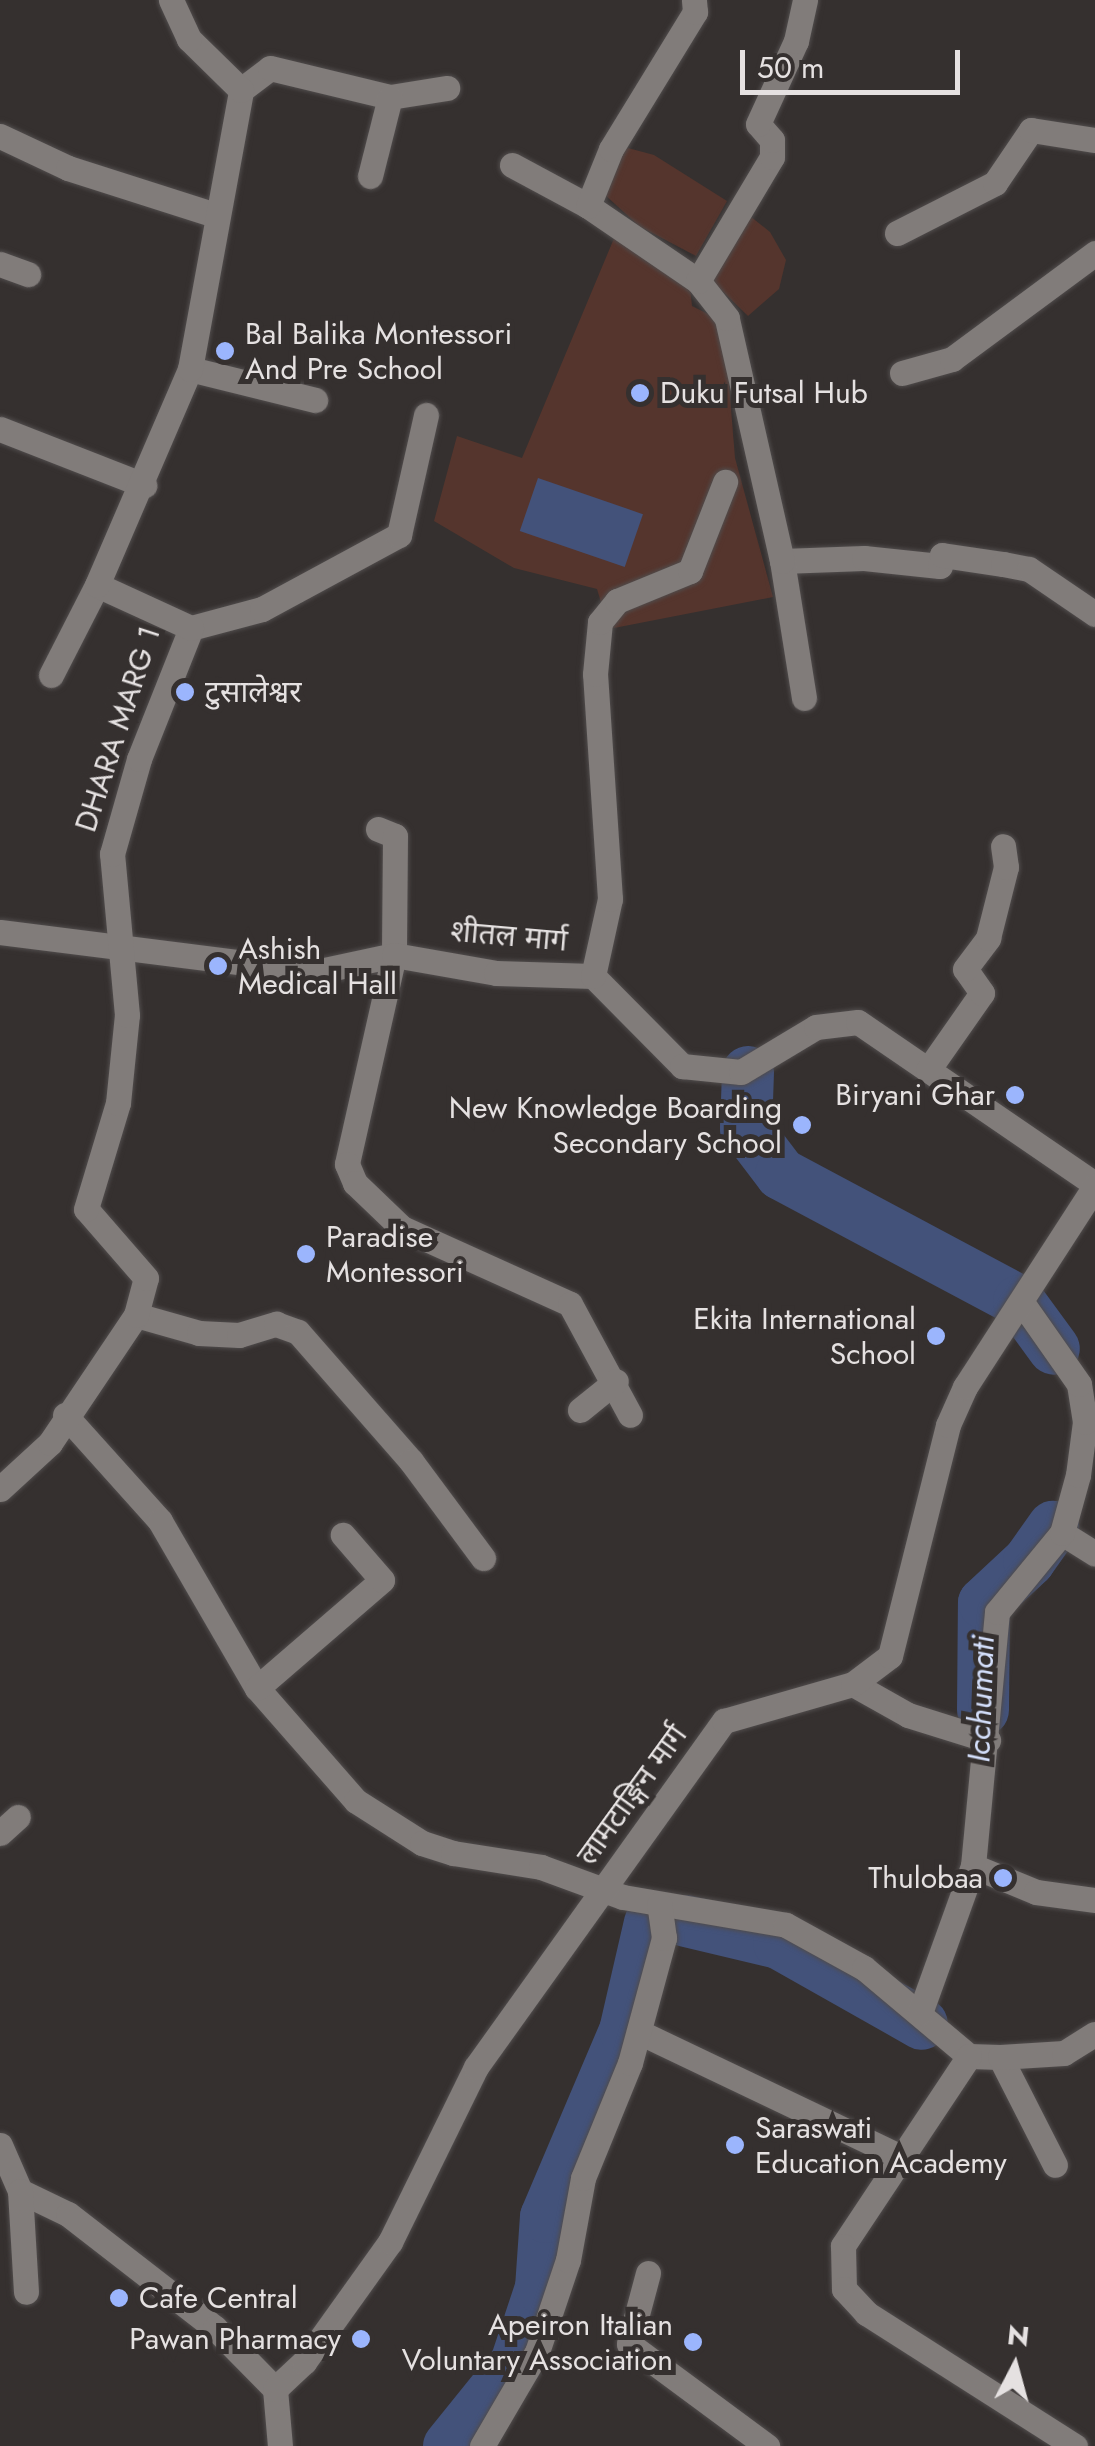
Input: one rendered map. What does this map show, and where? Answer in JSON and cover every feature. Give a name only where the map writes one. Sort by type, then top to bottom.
[{"type":"street","points":[[171,0],[189,39],[241,90]]},
{"type":"street","points":[[588,206],[611,149],[694,12],[694,0]]},
{"type":"street","points":[[698,281],[772,157],[772,140],[758,124],[796,41],[804,0]]},
{"type":"street","points":[[50,675],[144,485],[190,369],[241,90],[270,68],[390,97],[447,88]]},
{"type":"street","points":[[370,176],[390,97]]},
{"type":"street","points":[[897,233],[995,183],[1031,130],[1095,140]]},
{"type":"street","points":[[0,136],[68,168],[218,216]]},
{"type":"street","points":[[512,165],[588,206],[698,281],[728,318],[782,561],[804,698]]},
{"type":"street","points":[[902,373],[952,360],[1095,253]]},
{"type":"street","points":[[0,264],[28,274]]},
{"type":"street","points":[[190,369],[315,400]]},
{"type":"street","points":[[191,628],[262,609],[399,535],[426,415]]},
{"type":"street","points":[[0,429],[144,485]]},
{"type":"street","points":[[593,976],[610,898],[595,674],[600,622],[616,601],[690,571],[725,482]]},
{"type":"street","points":[[782,561],[864,558],[940,566],[942,555],[1004,564],[1029,569],[1095,614]]},
{"type":"street","name":"DHARA MARG 1","points":[[97,585],[191,628],[139,759],[112,854],[124,949],[127,1016],[118,1103],[86,1208],[146,1278],[136,1315]]},
{"type":"street","points":[[378,829],[395,836],[394,955],[347,1164],[355,1184],[402,1228],[570,1304],[616,1381],[630,1415]]},
{"type":"street","points":[[928,1070],[982,994],[965,969],[988,938],[1006,867],[1004,846]]},
{"type":"street","name":"शीतल मार्ग","points":[[0,932],[315,972],[394,955],[496,973],[593,976],[682,1066],[741,1072],[816,1027],[858,1022],[1095,1185]]},
{"type":"street","name":"लामटाङ्गिन मार्ग","points":[[275,2389],[304,2362],[390,2242],[476,2067],[724,1721],[853,1684],[890,1656],[948,1425],[965,1387],[1022,1304],[1095,1185]]},
{"type":"street","points":[[920,2013],[973,1866],[988,1740],[996,1612],[1062,1533],[1084,1422],[1079,1384],[1022,1304]]},
{"type":"street","points":[[0,1489],[36,1461],[136,1315],[198,1333],[238,1335],[276,1324],[298,1332],[410,1461],[483,1558]]},
{"type":"street","points":[[580,1410],[616,1381]]},
{"type":"street","points":[[65,1415],[160,1521],[257,1688],[356,1801],[422,1844],[659,1904],[786,1925],[864,1968],[969,2056],[1064,2053],[1095,2034]]},
{"type":"street","points":[[1062,1533],[1095,1554]]},
{"type":"street","points":[[257,1688],[382,1580],[343,1535]]},
{"type":"street","points":[[853,1684],[908,1714],[988,1740]]},
{"type":"street","points":[[973,1866],[1036,1892],[1095,1900]]},
{"type":"street","points":[[482,2446],[537,2352],[568,2260],[582,2178],[639,2032],[664,1938],[659,1904]]},
{"type":"street","points":[[639,2032],[899,2156]]},
{"type":"street","points":[[969,2056],[899,2156],[843,2246],[844,2289],[866,2312],[1075,2446]]},
{"type":"street","points":[[1000,2057],[1054,2165]]},
{"type":"street","points":[[0,2145],[20,2191],[26,2292]]},
{"type":"street","points":[[20,2191],[68,2214],[200,2316],[275,2389],[280,2446]]},
{"type":"street","points":[[648,2273],[629,2344],[766,2446]]},
{"type":"shaded area","points":[[628,148],[654,155],[727,201],[696,256],[639,226],[604,194],[617,152]]},
{"type":"shaded area","points":[[750,216],[770,232],[786,260],[779,289],[748,316],[711,280]]},
{"type":"shaded area","name":"Duku Futsal Hub","points":[[615,236],[689,277],[692,306],[724,322],[735,458],[773,597],[609,629],[597,589],[514,568],[434,521],[457,436],[522,458]]},
{"type":"water","points":[[538,478],[643,514],[625,567],[520,531]]},
{"type":"waterway","name":"Icchumati","points":[[748,1072],[746,1128],[781,1174],[1019,1301],[1054,1349]]},
{"type":"waterway","name":"Icchumati","points":[[983,1710],[984,1603],[1029,1561],[1053,1527]]},
{"type":"waterway","name":"Icchumati","points":[[686,1921],[779,1943],[922,2024]]},
{"type":"waterway","name":"Icchumati","points":[[449,2446],[516,2363],[541,2288],[546,2217],[625,2031],[650,1923]]},
{"type":"place","name":"Bal Balika Montessori And Pre School","points":[[225,351]]},
{"type":"place","name":"Duku Futsal Hub","points":[[640,393]]},
{"type":"place","name":"टुसालेश्वर","points":[[185,692]]},
{"type":"place","name":"Ashish Medical Hall","points":[[218,966]]},
{"type":"place","name":"Biryani Ghar","points":[[1015,1095]]},
{"type":"place","name":"New Knowledge Boarding Secondary School","points":[[802,1125]]},
{"type":"place","name":"Paradise Montessori","points":[[306,1254]]},
{"type":"place","name":"Ekita International School","points":[[936,1336]]},
{"type":"place","name":"Thulobaa","points":[[1003,1878]]},
{"type":"place","name":"Saraswati Education Academy","points":[[735,2145]]},
{"type":"place","name":"Cafe Central","points":[[119,2298]]},
{"type":"place","name":"Pawan Pharmacy","points":[[361,2339]]},
{"type":"place","name":"Apeiron Italian Voluntary Association","points":[[693,2342]]}]
